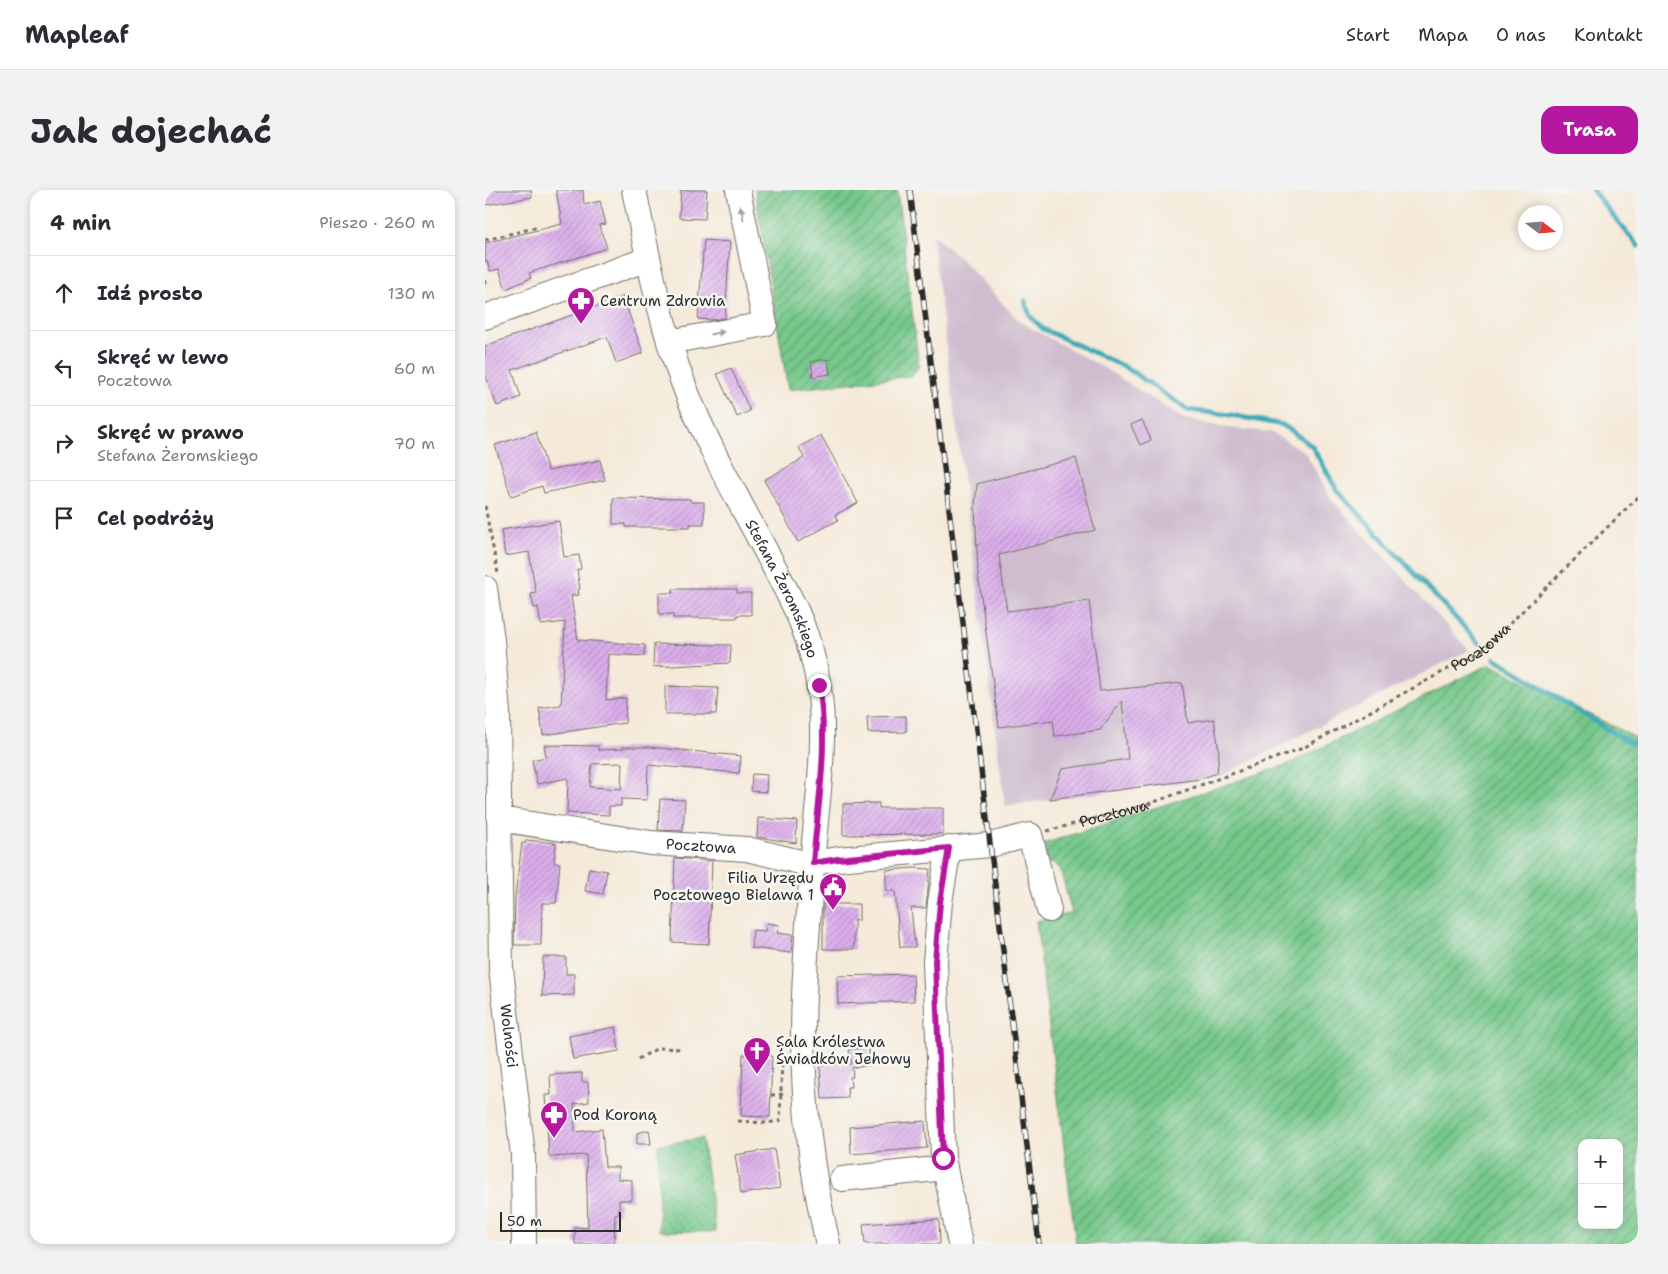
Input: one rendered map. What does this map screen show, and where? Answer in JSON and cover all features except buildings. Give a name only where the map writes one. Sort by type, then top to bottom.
[{"type":"street","name":"Stefana Żeromskiego","points":[[634,190],[648,259],[669,342],[685,388],[699,420],[807,635],[813,654],[821,695],[823,734],[804,994],[803,1048],[805,1100],[811,1154],[828,1244]]},
{"type":"street","points":[[669,342],[765,324],[738,190]]},
{"type":"street","points":[[485,317],[648,259]]},
{"type":"street","name":"Wolności","points":[[485,588],[497,682],[492,730],[499,819],[492,910],[523,1155],[524,1244]]},
{"type":"street","name":"Pocztowa","points":[[499,819],[651,843],[747,849],[800,862],[813,863],[990,845],[1031,835]]},
{"type":"street","points":[[1031,835],[1049,910]]},
{"type":"street","points":[[949,848],[940,902],[935,962],[945,1168],[960,1244]]},
{"type":"street","points":[[842,1179],[945,1168]]},
{"type":"path","points":[[485,240],[538,227]]},
{"type":"path","points":[[485,280],[487,286],[485,286]]},
{"type":"path","name":"Pocztowa","points":[[1031,835],[1143,806],[1303,748],[1483,650],[1638,497]]},
{"type":"path","points":[[638,1059],[658,1048],[683,1049]]},
{"type":"path","points":[[738,1121],[766,1123],[780,1121],[782,1048]]},
{"type":"path","points":[[771,1095],[786,1094]]},
{"type":"shaded area","points":[[932,234],[961,259],[1020,322],[1106,369],[1182,418],[1227,428],[1271,432],[1305,452],[1331,499],[1469,650],[1219,777],[1005,806]]},
{"type":"green space","points":[[755,190],[897,190],[919,366],[911,376],[788,390]]},
{"type":"green space","points":[[1490,664],[1638,739],[1638,1244],[1076,1244],[1036,921],[1072,913],[1060,869],[1052,863],[1047,863],[1043,844],[1289,764]]},
{"type":"green space","points":[[702,1138],[716,1232],[659,1231],[658,1145]]},
{"type":"waterway","points":[[1592,190],[1638,246]]},
{"type":"waterway","points":[[1025,301],[1030,316],[1043,329],[1127,368],[1188,410],[1231,415],[1283,425],[1312,446],[1337,490],[1479,643]]},
{"type":"waterway","points":[[1495,658],[1618,736],[1638,746]]},
{"type":"railway","points":[[910,190],[1039,1244]]},
{"type":"place","name":"Centrum Zdrowia","points":[[581,325]]},
{"type":"place","name":"Filia Urzędu Pocztowego Bielawa 1","points":[[833,911]]},
{"type":"place","name":"Sala Królestwa Świadków Jehowy","points":[[757,1075]]},
{"type":"place","name":"Pod Koroną","points":[[554,1139]]},
{"type":"route","points":[[819,685],[823,746],[813,863],[949,848],[940,902],[935,962],[943,1158]]}]
